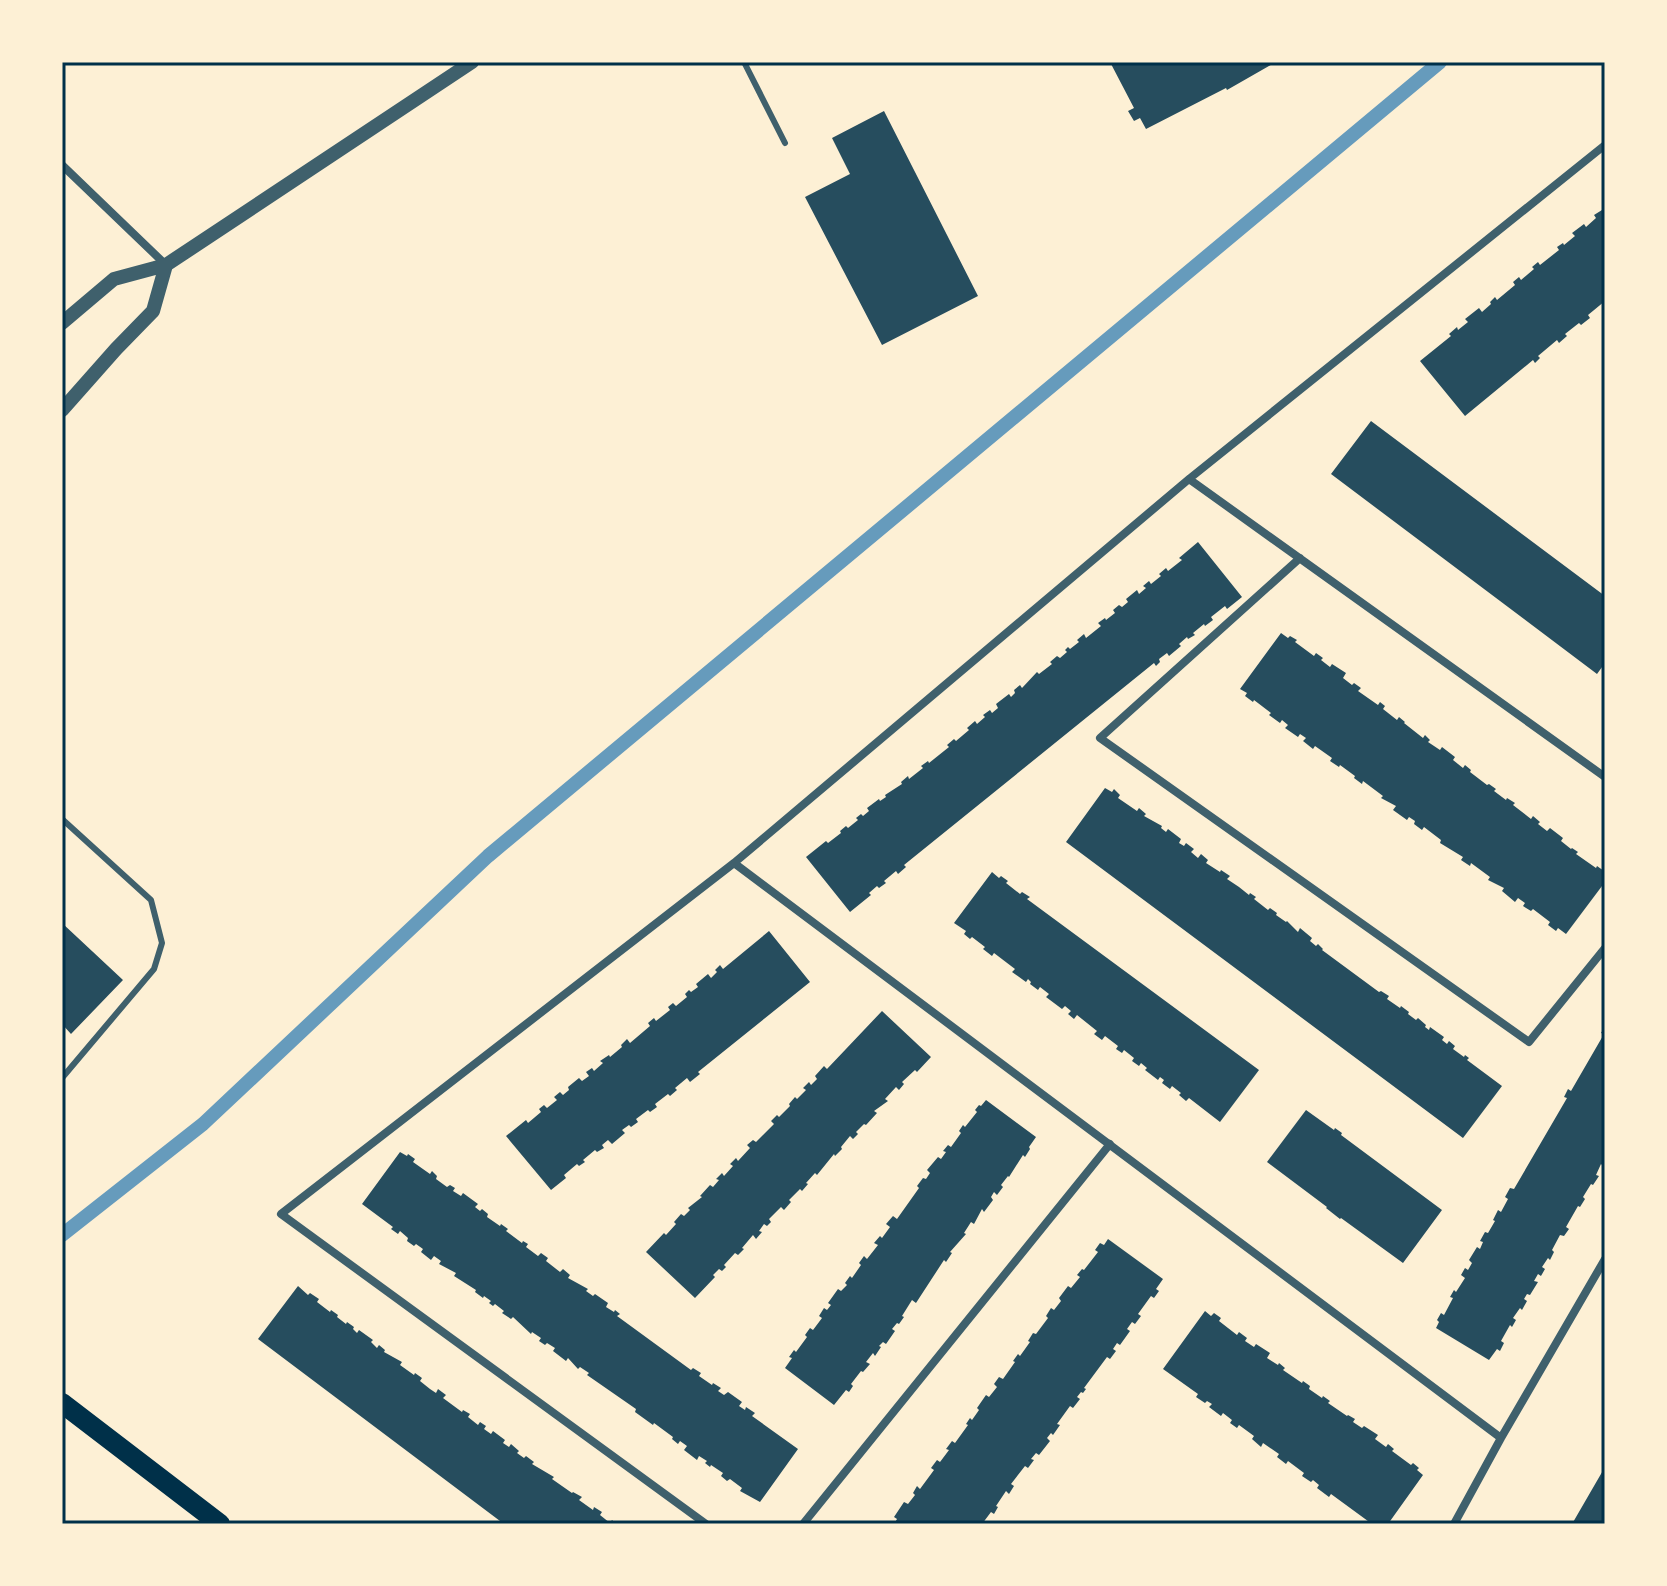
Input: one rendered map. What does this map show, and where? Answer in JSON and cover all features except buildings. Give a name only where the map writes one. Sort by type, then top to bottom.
[{"type":"main road","points":[[62,1403],[220,1524]]},
{"type":"street","points":[[62,323],[114,279],[166,265],[472,62]]},
{"type":"street","points":[[706,1524],[281,1214],[734,863],[1189,479],[1605,145]]},
{"type":"street","points":[[62,165],[166,265]]},
{"type":"street","points":[[62,410],[153,311],[166,265]]},
{"type":"street","points":[[1189,479],[1605,777]]},
{"type":"street","points":[[1300,558],[1100,738],[1529,1042],[1605,948]]},
{"type":"street","points":[[734,863],[1501,1438]]},
{"type":"street","points":[[803,1524],[1110,1144]]},
{"type":"street","points":[[1454,1524],[1605,1259]]},
{"type":"lane","points":[[744,62],[785,143]]},
{"type":"lane","points":[[62,819],[151,900],[162,943],[154,969],[63,1075]]},
{"type":"waterway","points":[[62,1235],[203,1124],[488,856],[1440,62]]}]
